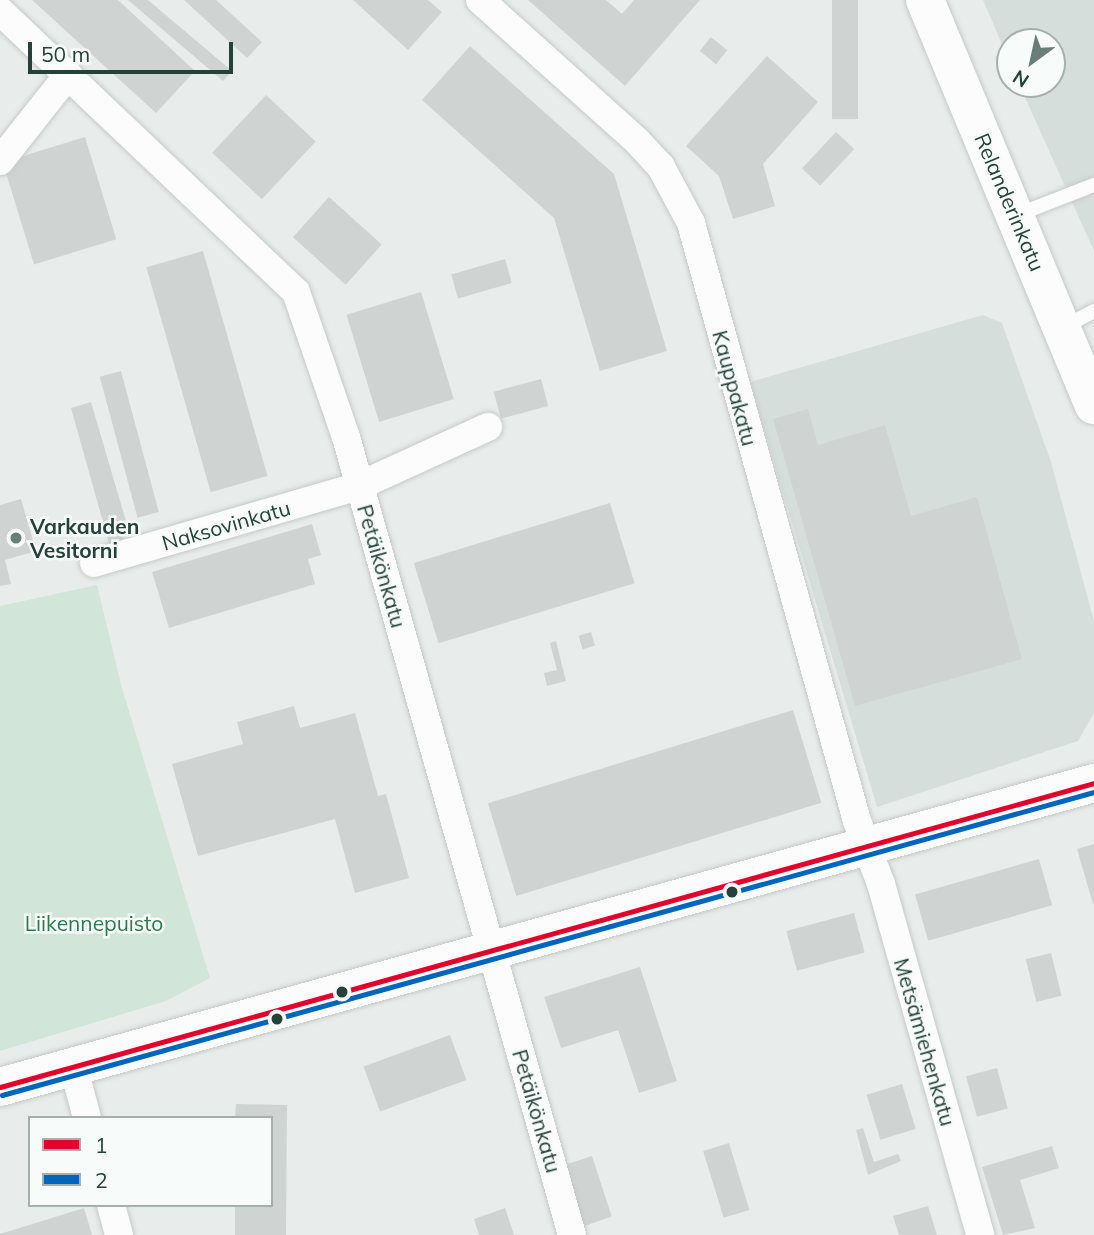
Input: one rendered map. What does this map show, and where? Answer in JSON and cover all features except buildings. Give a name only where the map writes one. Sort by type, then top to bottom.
[{"type":"main road","name":"Relanderinkatu","points":[[925,0],[1015,216],[1079,319],[1094,405]]},
{"type":"main road","points":[[0,1087],[870,849],[1094,783]]},
{"type":"street","name":"Kauppakatu","points":[[480,0],[637,141],[676,189],[691,223],[853,808],[870,849]]},
{"type":"street","name":"Petäikönkatu","points":[[0,11],[296,292],[359,486],[572,1235]]},
{"type":"street","points":[[0,161],[68,75]]},
{"type":"street","name":"Naksovinkatu","points":[[94,564],[359,486],[488,427]]},
{"type":"street","name":"Metsämiehenkatu","points":[[870,849],[979,1235]]},
{"type":"street","points":[[73,1065],[87,1116]]},
{"type":"street","points":[[112,1207],[119,1235]]},
{"type":"lane","points":[[1015,216],[1094,184]]},
{"type":"shaded area","points":[[983,0],[1094,0],[1094,251],[1025,98],[1066,98],[1066,28],[996,28],[996,30]]},
{"type":"shaded area","points":[[983,315],[1002,323],[1051,462],[1094,621],[1094,713],[1078,741],[877,807],[750,382]]},
{"type":"green space","name":"Liikennepuisto","points":[[97,585],[122,688],[210,978],[166,1001],[0,1051],[0,606]]},
{"type":"transit line","name":"1","points":[[0,1087],[1094,783]]},
{"type":"transit line","name":"2","points":[[2,1095],[1094,792]]},
{"type":"place","name":"Varkauden Vesitorni","points":[[16,538]]}]
